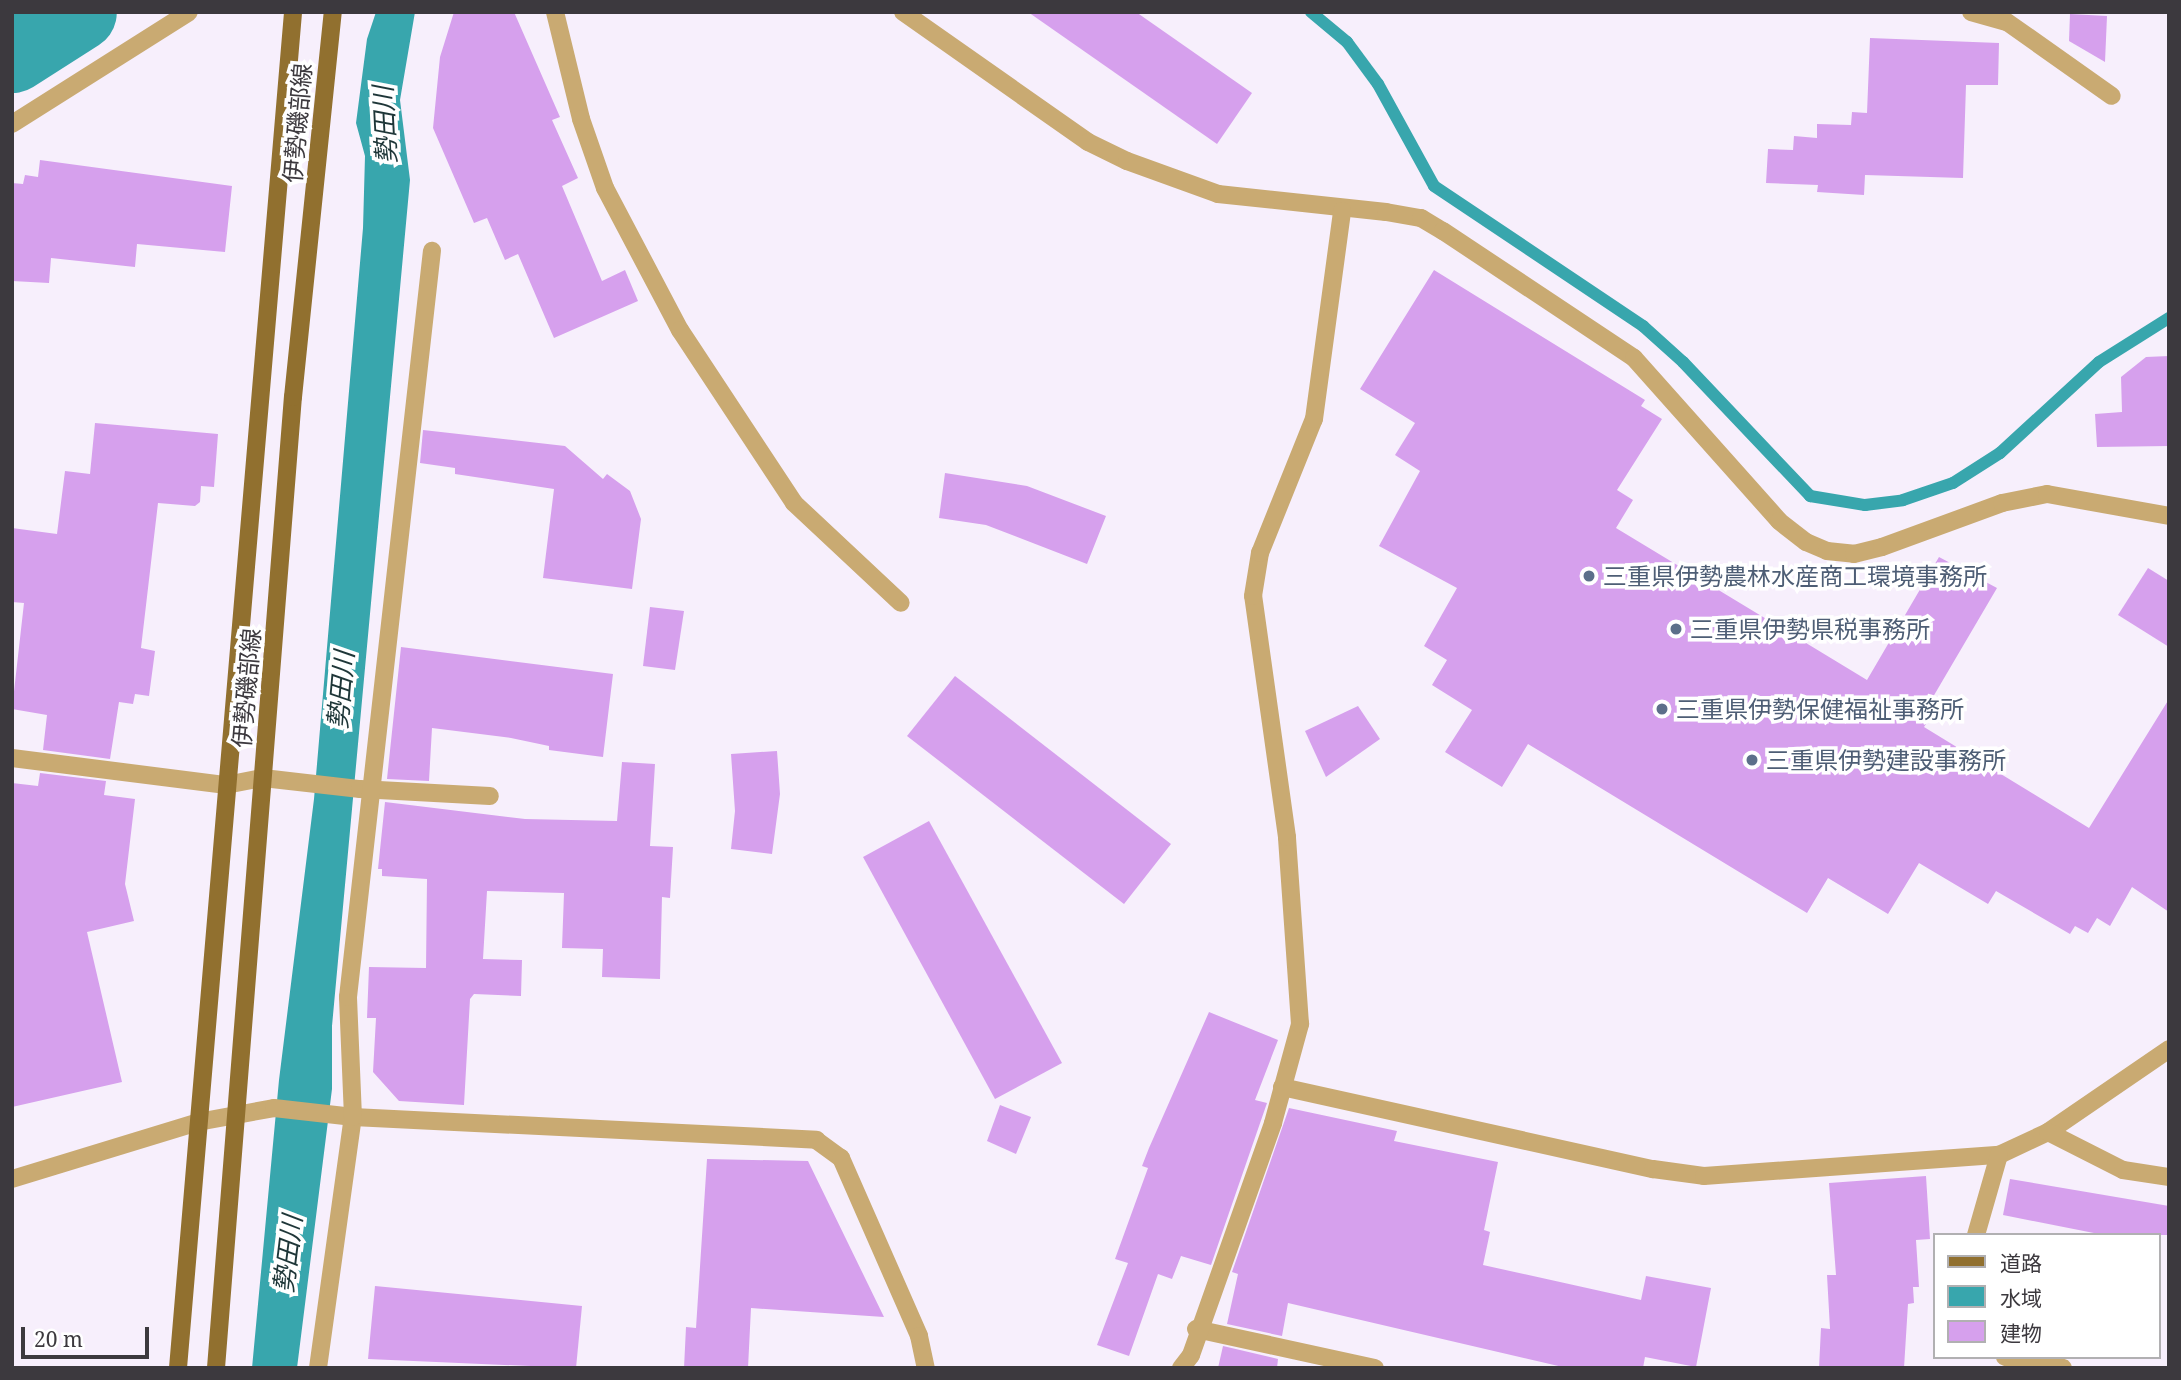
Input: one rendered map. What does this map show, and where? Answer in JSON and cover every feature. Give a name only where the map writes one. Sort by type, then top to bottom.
[{"type":"main road","name":"伊勢磯部線","points":[[178,1368],[293,12]]},
{"type":"main road","name":"伊勢磯部線","points":[[216,1368],[293,397],[333,12]]},
{"type":"street","points":[[12,124],[189,12]]},
{"type":"street","points":[[555,12],[581,119],[605,188],[680,330],[794,503],[901,603]]},
{"type":"street","points":[[903,12],[928,19],[1088,142],[1127,162],[1217,194],[1342,211],[1421,218],[1605,337],[1654,378],[1779,521],[1806,542],[1828,551],[1854,554],[1882,547],[2002,503],[2047,494],[2169,516]]},
{"type":"street","points":[[1971,12],[2007,22],[2112,96]]},
{"type":"street","points":[[1181,1368],[1191,1355],[1196,1329],[1282,1087],[1300,1024],[1298,948],[1287,836],[1253,596],[1260,553],[1314,419],[1342,211]]},
{"type":"street","points":[[318,1368],[346,1116],[348,996],[364,789],[432,251]]},
{"type":"street","points":[[12,758],[226,785],[263,778],[364,789],[490,796]]},
{"type":"street","points":[[1282,1087],[1653,1170],[1704,1176],[1999,1155],[2048,1132],[2169,1049]]},
{"type":"street","points":[[12,1179],[198,1122],[274,1108],[346,1116],[816,1140],[841,1158],[919,1336],[926,1368]]},
{"type":"street","points":[[2048,1132],[2123,1170],[2169,1177]]},
{"type":"street","points":[[1977,1233],[1999,1155]]},
{"type":"street","points":[[1196,1329],[1375,1368]]},
{"type":"street","points":[[2016,1359],[2063,1368]]},
{"type":"water","name":"勢田川","points":[[376,12],[415,12],[400,100],[410,180],[332,1026],[332,1089],[297,1368],[252,1368],[279,1080],[314,799],[363,228],[365,156],[356,123],[367,39]]},
{"type":"building","points":[[454,12],[514,12],[560,117],[552,120],[578,178],[562,186],[602,281],[625,270],[638,301],[554,338],[518,254],[505,260],[487,218],[474,223],[433,128],[440,57]]},
{"type":"building","points":[[1028,12],[1136,12],[1252,93],[1217,144]]},
{"type":"building","points":[[2070,14],[2107,16],[2105,62],[2069,41]]},
{"type":"building","points":[[1870,38],[1999,43],[1998,85],[1966,85],[1963,178],[1865,175],[1864,195],[1817,192],[1818,185],[1766,183],[1768,149],[1793,150],[1794,136],[1817,138],[1817,124],[1851,125],[1852,112],[1867,113]]},
{"type":"building","points":[[40,160],[232,186],[225,252],[137,244],[135,267],[51,258],[49,283],[12,281],[12,183],[23,184],[25,175],[38,177]]},
{"type":"building","points":[[1434,270],[1645,400],[1641,406],[1662,419],[1617,490],[1633,500],[1616,528],[1867,680],[1939,557],[1997,588],[1923,714],[1930,718],[1924,727],[2089,828],[2169,699],[2169,912],[2132,887],[2110,926],[2097,918],[2088,933],[2075,926],[2070,934],[1996,891],[1988,904],[1919,863],[1888,914],[1828,878],[1807,913],[1528,744],[1502,787],[1445,752],[1472,710],[1432,685],[1447,660],[1424,646],[1457,588],[1379,546],[1420,471],[1395,455],[1415,423],[1360,389]]},
{"type":"building","points":[[2169,356],[2169,446],[2097,447],[2095,414],[2122,412],[2121,377],[2146,357]]},
{"type":"building","points":[[95,423],[218,434],[214,487],[201,486],[200,502],[195,506],[158,503],[141,648],[155,651],[149,696],[135,694],[133,704],[119,702],[110,759],[43,750],[47,715],[12,709],[24,603],[12,602],[12,528],[57,534],[65,471],[90,474]]},
{"type":"building","points":[[423,430],[565,446],[603,479],[607,474],[630,491],[641,519],[632,589],[543,578],[554,489],[455,474],[455,468],[420,463]]},
{"type":"building","points":[[945,473],[1027,486],[1106,516],[1087,564],[986,525],[939,518]]},
{"type":"building","points":[[2148,568],[2169,581],[2169,647],[2118,615]]},
{"type":"building","points":[[650,607],[684,611],[675,670],[643,666]]},
{"type":"building","points":[[401,647],[613,674],[603,757],[549,750],[549,746],[511,738],[432,728],[429,781],[387,779]]},
{"type":"building","points":[[955,676],[1171,844],[1124,904],[907,736]]},
{"type":"building","points":[[1358,706],[1380,739],[1326,777],[1305,731]]},
{"type":"building","points":[[777,751],[780,794],[772,854],[731,849],[735,811],[731,754]]},
{"type":"building","points":[[622,762],[655,764],[650,846],[673,847],[670,898],[662,897],[660,979],[602,977],[603,949],[562,948],[564,893],[487,891],[483,959],[522,960],[521,996],[474,994],[470,999],[464,1105],[399,1101],[373,1072],[376,1018],[367,1018],[369,967],[426,968],[427,879],[382,876],[382,869],[378,869],[385,802],[525,819],[617,821]]},
{"type":"building","points":[[40,773],[106,781],[104,795],[135,799],[125,884],[134,921],[87,932],[122,1082],[12,1107],[12,783],[38,786]]},
{"type":"building","points":[[929,821],[1062,1063],[995,1099],[863,857]]},
{"type":"building","points":[[1209,1012],[1278,1040],[1255,1100],[1267,1103],[1211,1265],[1181,1256],[1172,1279],[1158,1274],[1129,1356],[1097,1345],[1128,1263],[1115,1259],[1148,1168],[1142,1166]]},
{"type":"building","points":[[1000,1105],[1031,1117],[1016,1154],[987,1141]]},
{"type":"building","points":[[1289,1108],[1397,1131],[1394,1141],[1498,1162],[1484,1230],[1490,1232],[1483,1265],[1641,1300],[1646,1276],[1711,1288],[1696,1367],[1645,1357],[1643,1368],[1567,1368],[1288,1303],[1282,1336],[1227,1324],[1238,1274],[1232,1272]]},
{"type":"building","points":[[707,1159],[808,1161],[884,1317],[751,1308],[748,1368],[684,1368],[686,1327],[696,1328]]},
{"type":"building","points":[[1926,1176],[1930,1239],[1916,1240],[1919,1287],[1913,1287],[1914,1303],[1908,1304],[1904,1368],[1819,1368],[1821,1328],[1830,1329],[1827,1275],[1836,1275],[1829,1183]]},
{"type":"building","points":[[2010,1179],[2169,1206],[2169,1235],[2094,1233],[2003,1215]]},
{"type":"building","points":[[375,1286],[582,1306],[576,1368],[368,1359]]},
{"type":"building","points":[[1223,1346],[1278,1359],[1277,1368],[1218,1368]]},
{"type":"waterway","points":[[12,54],[78,12]]},
{"type":"waterway","points":[[1311,12],[1347,42],[1378,84],[1434,186],[1643,326],[1683,362],[1810,496],[1865,505],[1903,500],[1953,483],[2000,453],[2099,362],[2169,318]]},
{"type":"place","name":"三重県伊勢農林水産商工環境事務所","points":[[1589,576]]},
{"type":"place","name":"三重県伊勢県税事務所","points":[[1676,629]]},
{"type":"place","name":"三重県伊勢保健福祉事務所","points":[[1662,709]]},
{"type":"place","name":"三重県伊勢建設事務所","points":[[1752,760]]}]
